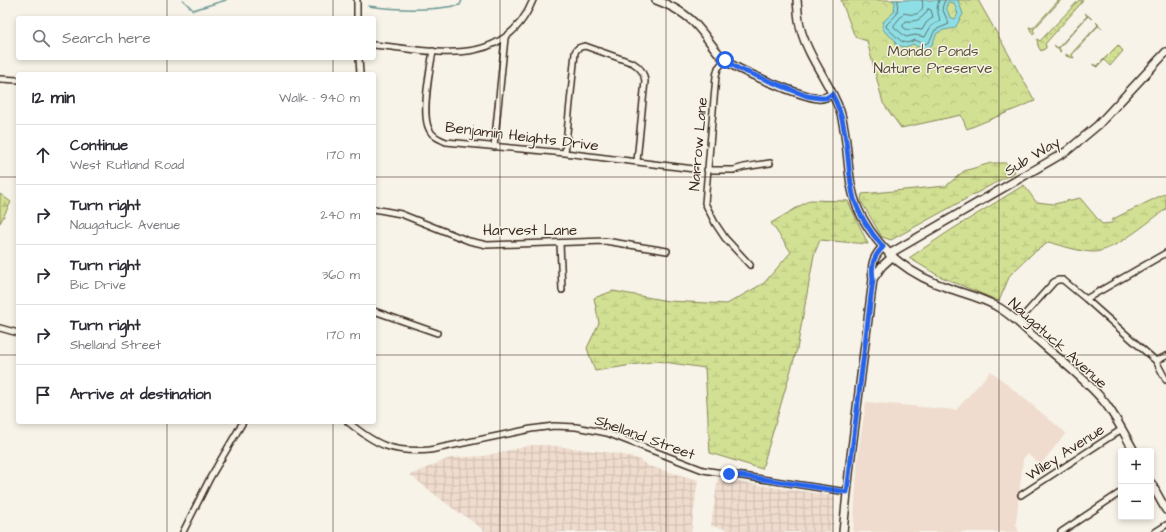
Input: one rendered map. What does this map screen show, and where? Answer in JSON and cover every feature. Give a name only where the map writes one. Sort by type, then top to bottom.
[{"type":"main road","points":[[656,0],[676,8],[692,21],[725,60],[739,69],[807,96],[826,98],[832,94]]},
{"type":"main road","name":"Naugatuck Avenue","points":[[797,0],[799,20],[803,36],[839,108],[844,129],[854,200],[866,224],[883,247],[890,255],[910,271],[930,282],[997,306],[1018,322],[1093,390],[1108,408],[1132,448]]},
{"type":"main road","name":"Sub Way","points":[[873,279],[890,255],[1067,151],[1098,125],[1166,52]]},
{"type":"main road","points":[[843,532],[873,279],[871,271],[874,259],[883,247]]},
{"type":"main road","points":[[1152,484],[1163,497],[1166,510]]},
{"type":"street","points":[[357,0],[357,16]]},
{"type":"street","points":[[376,44],[454,53],[468,52],[492,45],[505,38],[525,17],[533,0]]},
{"type":"street","points":[[494,147],[505,38]]},
{"type":"street","points":[[565,153],[575,53],[576,50],[585,46],[633,63],[642,71],[645,81],[637,161]]},
{"type":"street","name":"Benjamin Heights Drive","points":[[433,51],[426,110],[426,123],[438,139],[446,142],[565,153],[694,169]]},
{"type":"street","points":[[359,60],[360,72]]},
{"type":"street","name":"Narrow Lane","points":[[725,60],[718,68],[716,76],[705,203],[715,223],[725,238],[750,265]]},
{"type":"street","points":[[0,79],[16,80]]},
{"type":"street","points":[[707,170],[734,170],[770,163]]},
{"type":"street","name":"Harvest Lane","points":[[376,209],[401,214],[469,241],[482,244],[493,245],[605,241],[667,251]]},
{"type":"street","points":[[560,243],[562,290]]},
{"type":"street","points":[[1086,299],[1166,253]]},
{"type":"street","points":[[1018,322],[1056,280],[1065,281],[1156,361],[1166,380]]},
{"type":"street","points":[[376,312],[437,333]]},
{"type":"street","points":[[0,328],[16,332]]},
{"type":"street","points":[[1156,361],[1166,356]]},
{"type":"street","points":[[183,532],[210,478],[242,424]]},
{"type":"street","name":"Shelland Street","points":[[350,424],[368,438],[384,446],[395,449],[415,451],[430,450],[544,428],[566,426],[586,428],[619,437],[703,470],[847,492]]},
{"type":"street","name":"Wiley Avenue","points":[[1021,495],[1122,429]]},
{"type":"street","points":[[1061,532],[1118,494]]},
{"type":"street","points":[[1155,532],[1166,525]]},
{"type":"shaded area","points":[[991,371],[1066,433],[1041,464],[1027,454],[1023,459],[1016,524],[1019,532],[853,532],[858,454],[866,402],[956,410]]},
{"type":"shaded area","points":[[532,445],[547,445],[620,454],[638,459],[648,466],[698,480],[691,532],[486,532],[410,475],[450,458],[484,456]]},
{"type":"shaded area","points":[[718,479],[835,496],[833,532],[726,532],[726,529],[711,526]]},
{"type":"green space","name":"Mondo Ponds Nature Preserve","points":[[841,0],[978,0],[1035,101],[967,129],[961,115],[901,128],[883,103],[867,41],[855,37]]},
{"type":"green space","points":[[1059,0],[1061,0],[1033,30],[1035,33],[1033,35],[1029,27],[1033,28]]},
{"type":"green space","points":[[1079,0],[1083,1],[1045,44],[1046,48],[1041,51],[1038,46],[1037,39],[1040,41]]},
{"type":"green space","points":[[1085,13],[1092,19],[1088,16],[1059,48],[1061,51],[1060,52],[1054,45],[1058,48],[1087,16]]},
{"type":"green space","points":[[1096,22],[1102,28],[1098,26],[1072,55],[1074,58],[1066,56],[1066,54],[1069,56],[1098,25]]},
{"type":"green space","points":[[1118,45],[1123,51],[1110,66],[1104,60],[1098,67],[1093,65],[1097,66]]},
{"type":"green space","points":[[991,163],[1006,163],[1015,172],[891,240],[882,237],[861,201],[862,194],[946,186],[964,171]]},
{"type":"green space","points":[[1024,185],[1036,202],[1054,204],[1080,198],[1102,224],[1112,223],[1113,219],[1166,193],[1166,209],[1120,242],[1101,251],[1081,251],[1049,242],[1033,253],[1010,275],[999,301],[939,276],[909,258]]},
{"type":"green space","points":[[0,194],[11,202],[0,223]]},
{"type":"green space","points":[[810,200],[848,201],[868,244],[820,240],[814,255],[797,349],[762,469],[710,453],[705,368],[657,361],[595,371],[587,348],[599,323],[594,298],[613,291],[668,301],[727,304],[764,283],[791,252],[771,223]]},
{"type":"water","points":[[892,0],[958,0],[963,14],[955,28],[937,33],[932,45],[925,49],[921,46],[917,47],[914,44],[905,47],[896,45],[895,40],[885,32],[882,27],[884,21],[894,12],[895,2]],"holes":[[[948,2],[954,3],[958,14],[955,19],[950,17],[946,7]]]},
{"type":"waterway","points":[[183,0],[193,10],[226,0]]},
{"type":"waterway","points":[[368,6],[402,9],[426,9],[460,5],[462,0]]},
{"type":"route","points":[[725,60],[739,69],[807,96],[826,98],[832,94],[839,108],[843,121],[854,200],[866,224],[883,247],[876,254],[871,271],[873,279],[854,424],[847,492],[729,474]]}]
